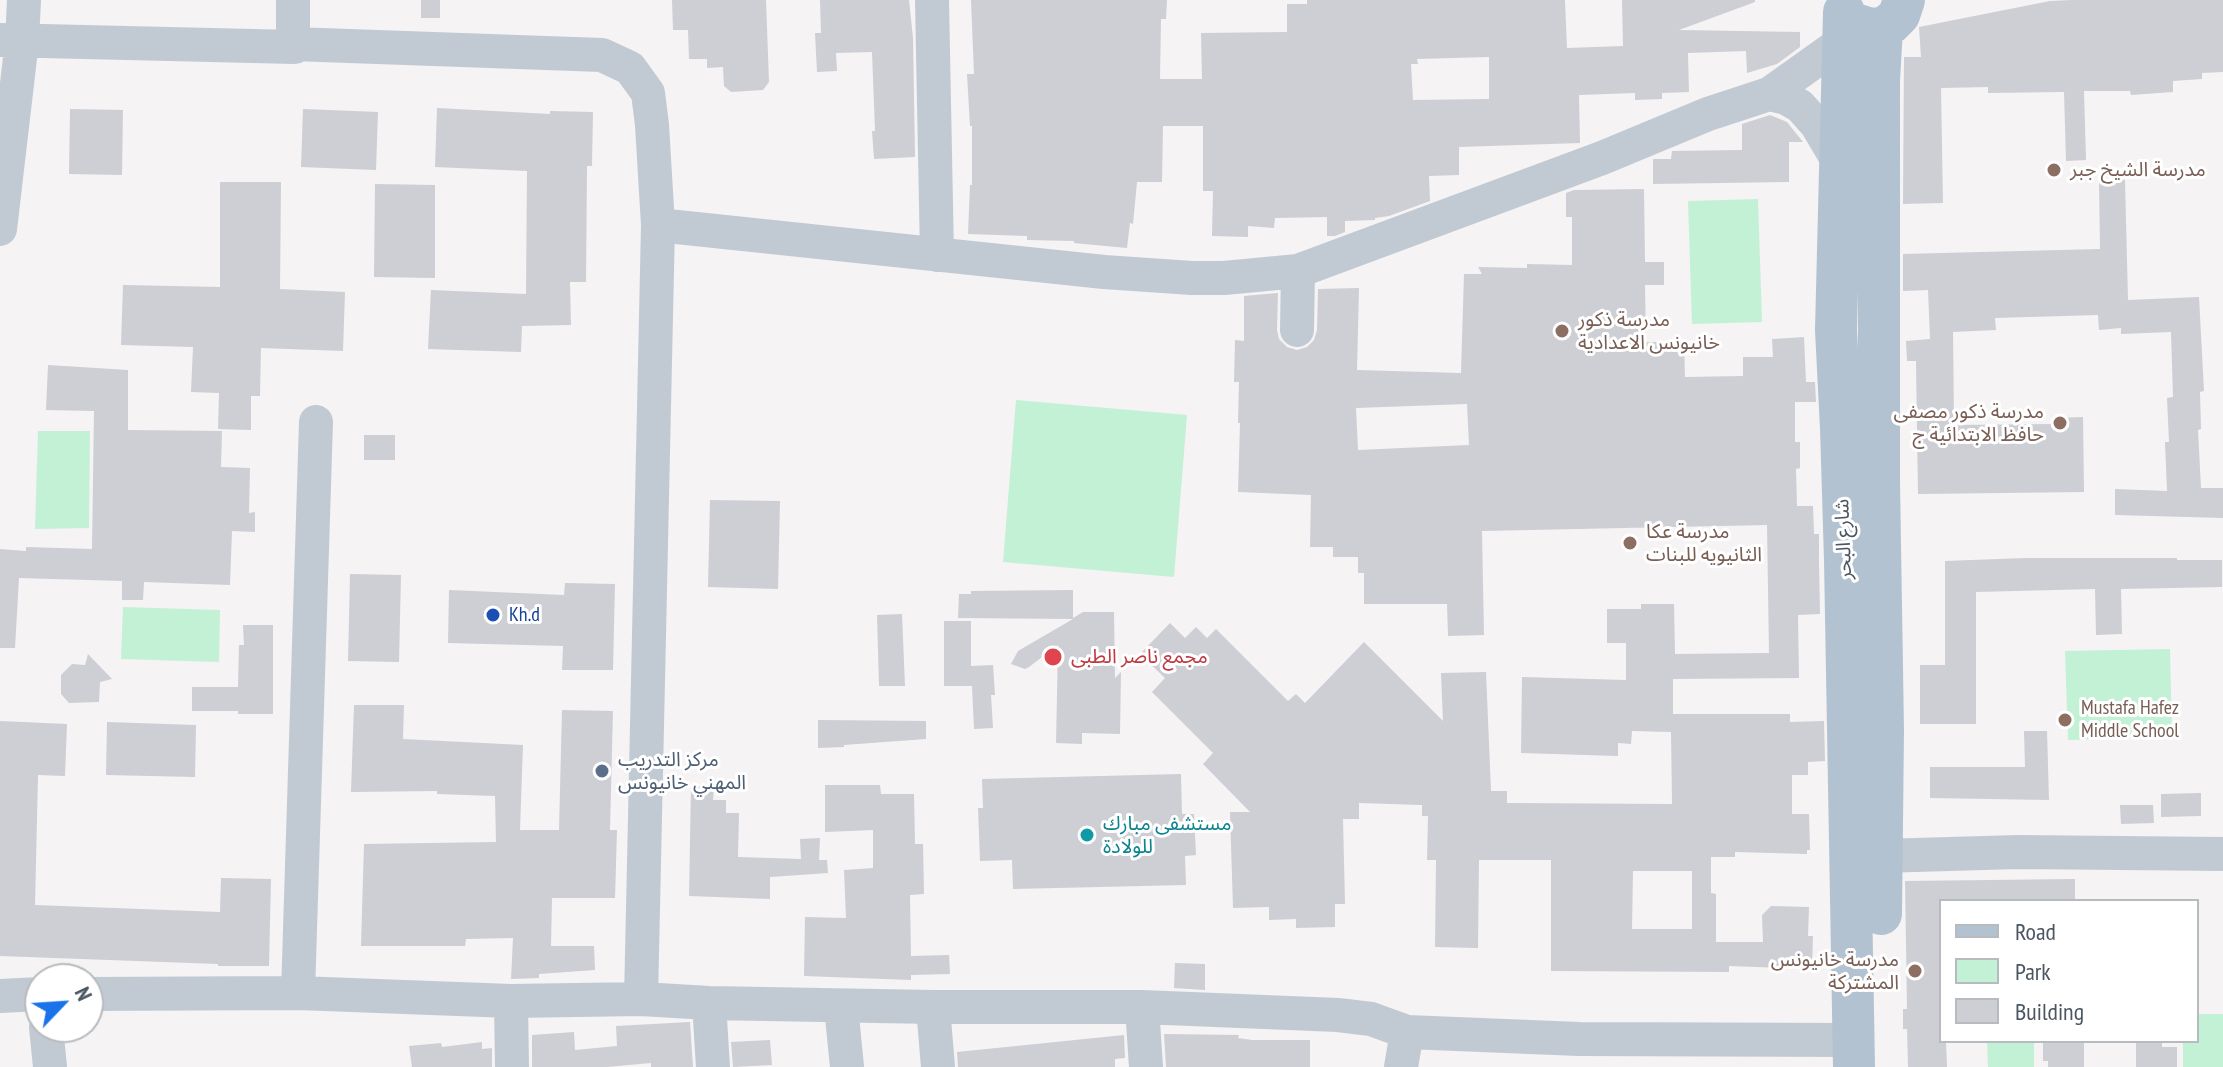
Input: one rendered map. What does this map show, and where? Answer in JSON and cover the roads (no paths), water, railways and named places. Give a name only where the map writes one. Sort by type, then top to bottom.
[{"type":"main road","points":[[1842,18],[1871,29],[1893,14]]},
{"type":"main road","name":"شارع البحر","points":[[1863,1058],[1881,856],[1879,80],[1893,14]]},
{"type":"main road","name":"شارع البحر","points":[[1842,18],[1836,330],[1863,1058]]},
{"type":"street","points":[[0,229],[7,33],[24,0]]},
{"type":"street","points":[[7,33],[295,47],[293,0]]},
{"type":"street","points":[[932,0],[937,255]]},
{"type":"street","points":[[658,225],[1104,272],[1224,278],[1298,271],[1602,158],[1708,114],[1769,94],[1842,18]]},
{"type":"street","points":[[293,44],[602,55],[630,68],[648,93],[658,225],[641,999]]},
{"type":"street","points":[[1769,94],[1786,98],[1800,106],[1817,125],[1840,164]]},
{"type":"street","points":[[1297,330],[1298,271]]},
{"type":"street","points":[[298,993],[316,422]]},
{"type":"street","points":[[1881,856],[2018,852],[2223,854]]},
{"type":"street","points":[[104,994],[298,993],[511,1001],[641,999],[841,1006],[1142,1007],[1338,1015],[1371,1019],[1407,1032],[1579,1039],[1863,1058]]},
{"type":"street","points":[[0,996],[24,995]]},
{"type":"street","points":[[511,1001],[512,1067]]},
{"type":"street","points":[[709,1003],[713,1067]]},
{"type":"street","points":[[841,1006],[847,1067]]},
{"type":"street","points":[[933,1007],[938,1067]]},
{"type":"street","points":[[1142,1007],[1146,1067]]},
{"type":"street","points":[[1401,1067],[1407,1032]]},
{"type":"street","points":[[48,1043],[50,1067]]},
{"type":"place","name":"مدرسة الشيخ جبر","points":[[2054,170]]},
{"type":"place","name":"مدرسة ذكور خانيونس الاعدادية","points":[[1562,331]]},
{"type":"place","name":"مدرسة ذكور مصفى حافظ الابتدائية ج","points":[[2060,423]]},
{"type":"place","name":"مدرسة عكا الثانيويه للبنات","points":[[1630,543]]},
{"type":"place","name":"Kh.d","points":[[493,615]]},
{"type":"place","name":"مجمع ناصر الطبى","points":[[1053,657]]},
{"type":"place","name":"Mustafa Hafez Middle School","points":[[2065,720]]},
{"type":"place","name":"مركز التدريب المهني خانيونس","points":[[602,771]]},
{"type":"place","name":"مستشفى مبارك للولادة","points":[[1087,835]]},
{"type":"place","name":"مدرسة خانيونس المشتركة","points":[[1915,971]]}]
